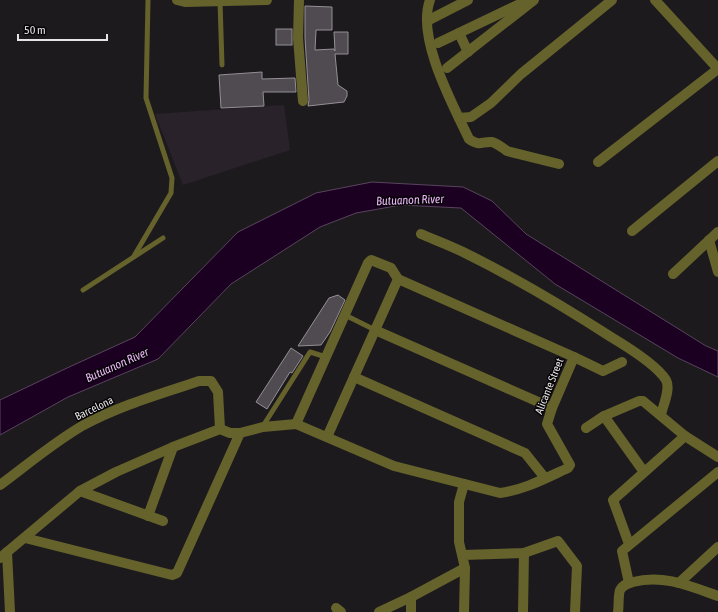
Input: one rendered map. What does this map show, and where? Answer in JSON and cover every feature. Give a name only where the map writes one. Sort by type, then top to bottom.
[{"type":"street","points":[[177,0],[185,2],[267,0]]},
{"type":"street","points":[[299,0],[298,38],[303,101]]},
{"type":"street","points":[[430,0],[428,21],[429,42],[443,86],[469,139],[477,144],[492,142],[507,151],[559,164]]},
{"type":"street","points":[[428,21],[468,0]]},
{"type":"street","points":[[438,44],[528,0]]},
{"type":"street","points":[[447,68],[534,0]]},
{"type":"street","points":[[459,118],[471,116],[492,103],[521,74],[612,0]]},
{"type":"street","points":[[598,162],[718,69],[655,0]]},
{"type":"street","points":[[459,33],[468,52]]},
{"type":"street","points":[[632,231],[718,161]]},
{"type":"street","points":[[673,274],[718,232]]},
{"type":"street","points":[[421,234],[462,251],[539,292],[626,346],[656,368],[668,386],[661,415]]},
{"type":"street","points":[[709,240],[718,272]]},
{"type":"street","points":[[296,424],[368,263],[371,260],[392,268],[398,279],[603,371],[622,362]]},
{"type":"street","points":[[327,436],[398,279]]},
{"type":"street","points":[[375,330],[552,408]]},
{"type":"street","name":"Alicante Street","points":[[546,478],[568,468],[570,465],[548,425],[552,408],[574,357]]},
{"type":"street","points":[[10,612],[4,555],[80,491],[116,472],[173,447],[220,429],[230,433],[240,433],[262,427],[296,424],[394,466],[500,493],[513,491],[546,478],[525,453],[354,377]]},
{"type":"street","name":"Barcelona","points":[[0,485],[50,447],[83,426],[126,406],[199,381],[211,382],[218,392],[220,429]]},
{"type":"street","points":[[586,428],[604,416],[639,401],[643,401],[685,436],[718,457]]},
{"type":"street","points":[[604,416],[644,472]]},
{"type":"street","points":[[25,538],[172,575],[177,573],[240,433]]},
{"type":"street","points":[[629,544],[613,500],[685,436]]},
{"type":"street","points":[[148,516],[173,447]]},
{"type":"street","points":[[629,583],[622,551],[718,472]]},
{"type":"street","points":[[464,484],[459,502],[459,542],[465,568],[464,612]]},
{"type":"street","points":[[80,491],[163,521]]},
{"type":"street","points":[[462,555],[524,554],[558,541],[577,566],[575,612]]},
{"type":"street","points":[[679,583],[718,547]]},
{"type":"street","points":[[523,612],[524,554]]},
{"type":"street","points":[[379,612],[411,597],[465,568]]},
{"type":"street","points":[[618,612],[620,591],[629,583],[642,580],[658,579],[679,583],[718,596]]},
{"type":"street","points":[[411,597],[411,612]]},
{"type":"lane","points":[[134,256],[171,193],[172,178],[146,98],[148,0]]},
{"type":"lane","points":[[220,1],[222,65]]},
{"type":"lane","points":[[82,290],[163,238]]},
{"type":"lane","points":[[345,316],[375,330]]},
{"type":"lane","points":[[262,427],[310,352],[326,357]]},
{"type":"shaded area","points":[[284,105],[290,150],[183,185],[155,114]]},
{"type":"water","name":"Butuanon River","points":[[372,182],[463,187],[492,201],[526,234],[706,346],[718,351],[718,377],[678,358],[555,284],[461,208],[401,205],[356,213],[320,227],[231,284],[158,359],[68,397],[0,435],[0,400],[135,337],[238,232],[316,193]]},
{"type":"building","points":[[305,6],[332,7],[332,30],[316,30],[315,50],[334,49],[335,51],[334,32],[348,32],[348,54],[335,54],[338,85],[347,91],[347,96],[344,102],[308,106]]},
{"type":"building","points":[[276,29],[292,29],[292,45],[276,45]]},
{"type":"building","points":[[262,72],[262,79],[295,78],[296,92],[263,92],[264,106],[221,108],[219,75]]},
{"type":"building","points":[[338,295],[345,300],[330,332],[321,345],[298,346],[329,298]]},
{"type":"building","points":[[291,348],[303,356],[292,373],[290,372],[267,409],[256,402]]}]
